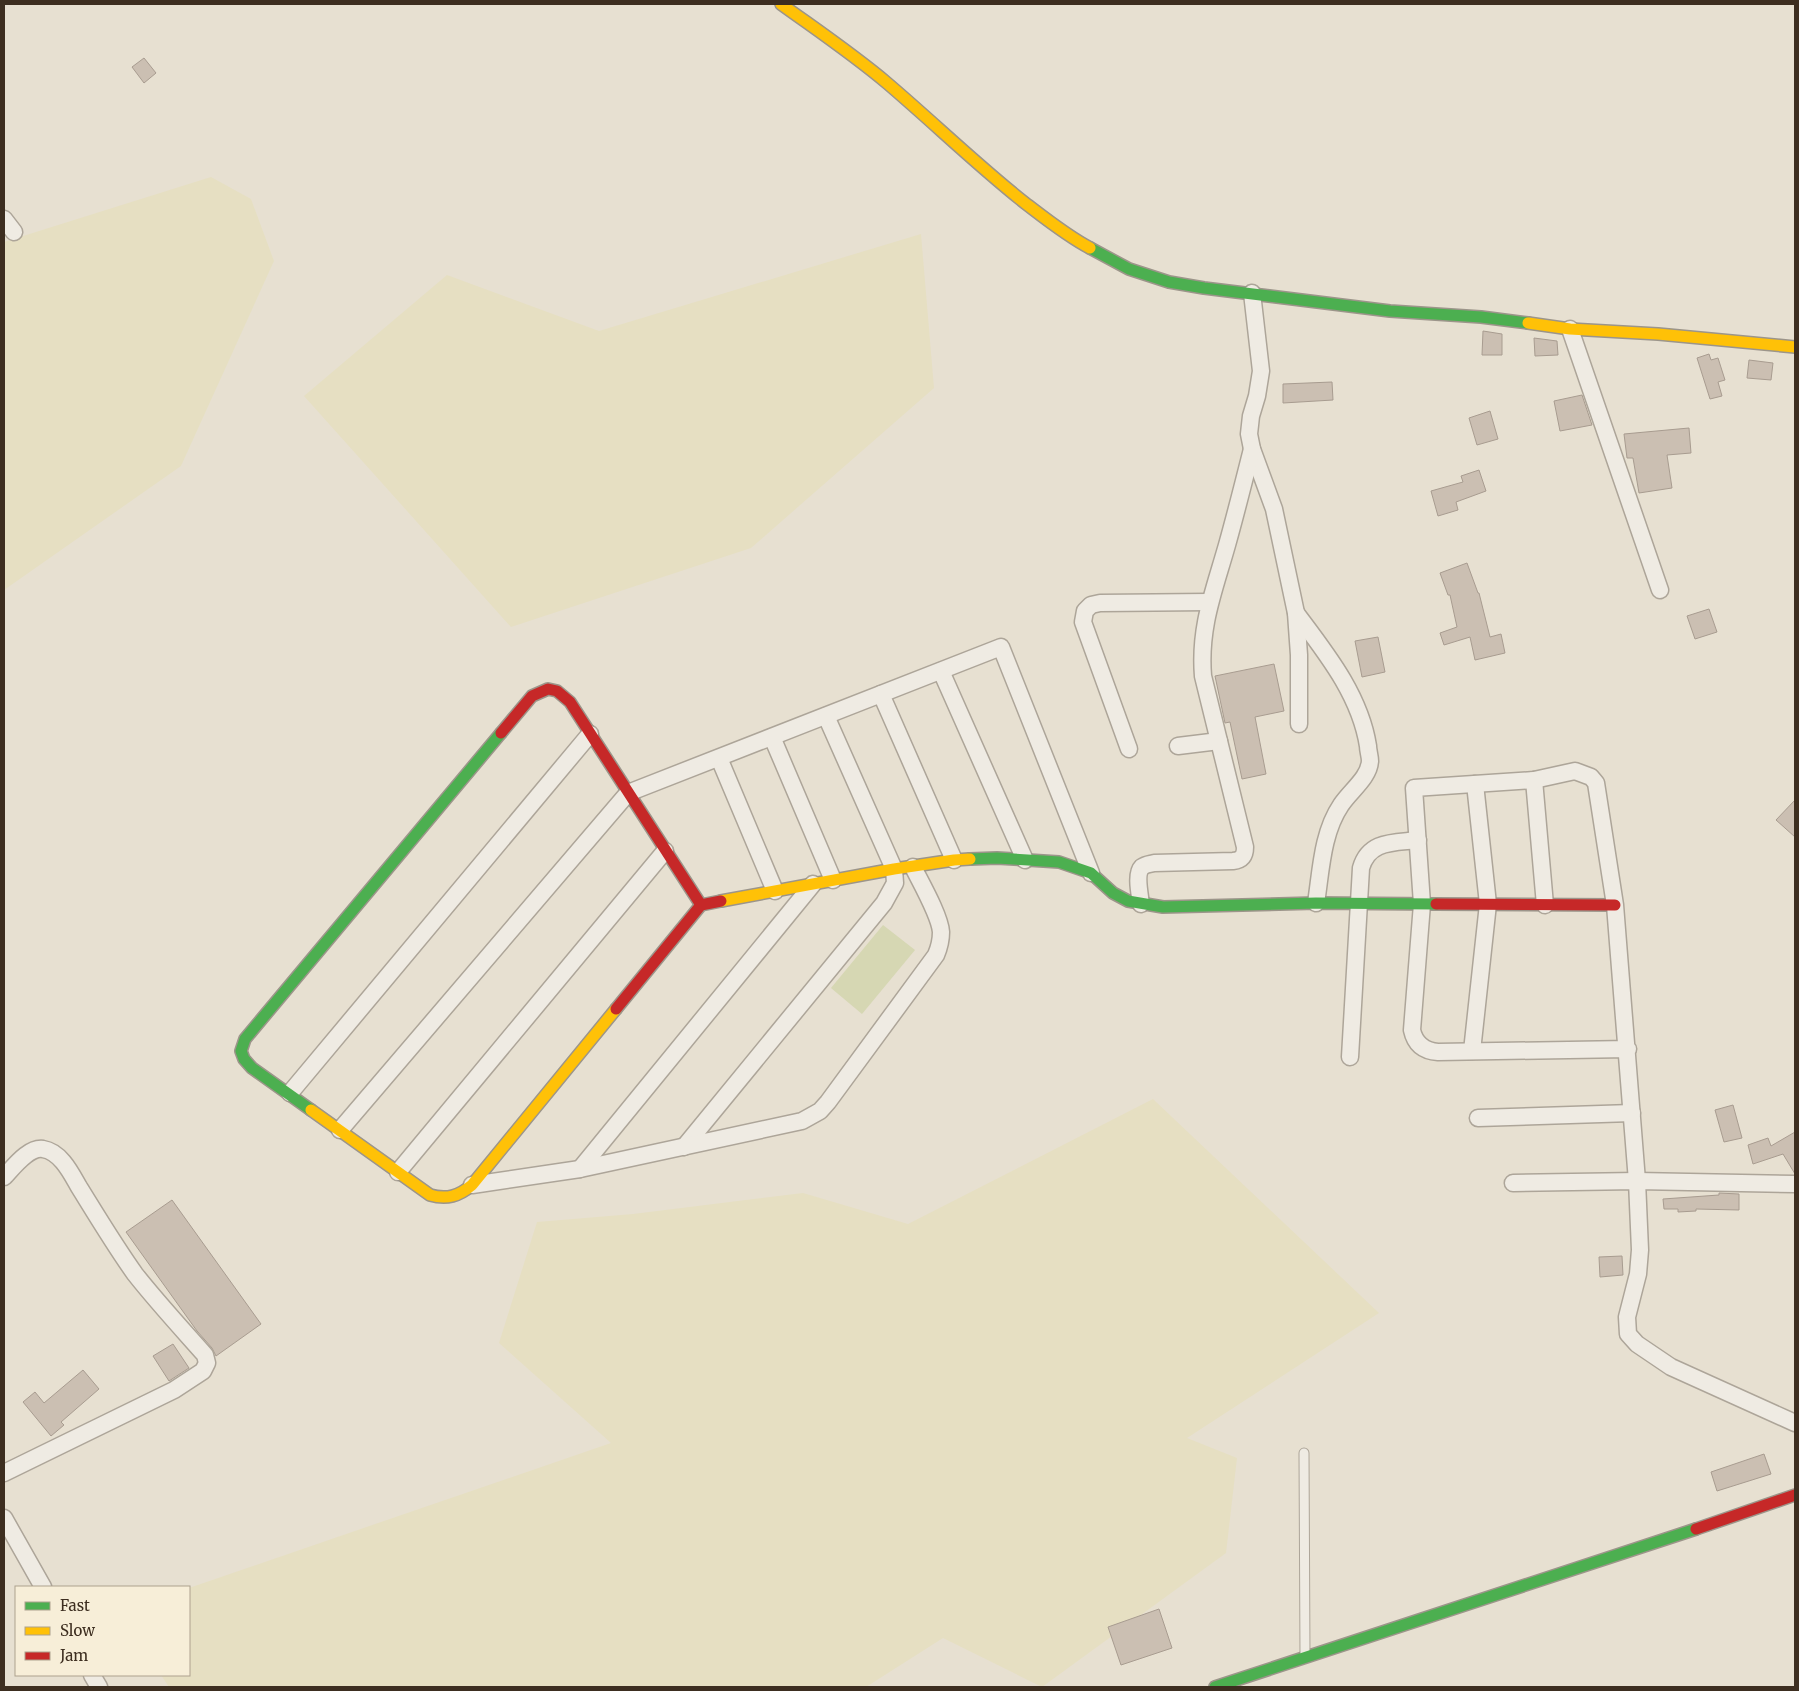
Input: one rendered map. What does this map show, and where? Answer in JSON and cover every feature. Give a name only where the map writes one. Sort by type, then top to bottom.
[{"type":"street","points":[[781,4],[829,38],[879,78],[987,173],[1038,214],[1077,241],[1129,270],[1170,282],[1204,288],[1390,311],[1481,317],[1570,329],[1658,334],[1795,347]]},
{"type":"street","points":[[1252,293],[1261,371],[1257,396],[1251,416],[1250,434],[1252,449],[1274,509],[1296,613],[1299,655],[1299,724]]},
{"type":"street","points":[[1570,329],[1660,590]]},
{"type":"street","points":[[1141,904],[1139,872],[1141,868],[1147,865],[1154,863],[1233,862],[1239,860],[1245,853],[1203,676],[1202,658],[1203,637],[1209,602],[1239,504],[1252,449]]},
{"type":"street","points":[[1129,749],[1083,622],[1084,610],[1100,603],[1209,602]]},
{"type":"street","points":[[1296,613],[1324,650],[1347,686],[1362,718],[1370,762],[1366,775],[1345,799],[1331,822],[1325,846],[1316,903]]},
{"type":"street","points":[[340,1130],[628,794],[1002,647],[1091,874]]},
{"type":"street","points":[[941,671],[1025,860]]},
{"type":"street","points":[[701,905],[570,702],[561,693],[551,688],[542,690],[532,696],[248,1033],[240,1048],[242,1055],[246,1062],[430,1195],[440,1199],[453,1198],[472,1185],[701,905],[894,869],[954,860],[997,858],[1059,862],[1091,874],[1113,893],[1128,901],[1163,907],[1316,903],[1615,905]]},
{"type":"street","points":[[881,694],[954,860]]},
{"type":"street","points":[[684,1147],[884,903],[895,883],[894,869],[826,716]]},
{"type":"street","points":[[290,1093],[590,734]]},
{"type":"street","points":[[772,737],[833,880]]},
{"type":"street","points":[[1178,746],[1219,741]]},
{"type":"street","points":[[719,758],[776,891]]},
{"type":"street","points":[[1628,1049],[1472,1052],[1429,1051],[1420,1046],[1413,1037],[1412,1030],[1422,904],[1414,788],[1534,780],[1575,771],[1591,777],[1596,783],[1615,905],[1628,1049],[1637,1181],[1640,1250],[1638,1274],[1627,1317],[1628,1334],[1637,1344],[1670,1367],[1795,1423]]},
{"type":"street","points":[[1534,780],[1545,905]]},
{"type":"street","points":[[1472,1052],[1488,904],[1475,784]]},
{"type":"street","points":[[1350,1057],[1361,868],[1364,858],[1376,847],[1418,840]]},
{"type":"street","points":[[398,1172],[665,851]]},
{"type":"street","points":[[472,1185],[580,1169],[684,1147],[802,1121],[820,1111],[936,956],[940,944],[941,930],[938,919],[913,867]]},
{"type":"street","points":[[580,1169],[813,884]]},
{"type":"street","points":[[1478,1118],[1632,1114]]},
{"type":"street","points":[[4,1178],[26,1156],[36,1149],[45,1150],[59,1159],[68,1168],[94,1212],[136,1274],[205,1356],[207,1363],[203,1371],[174,1390],[4,1473]]},
{"type":"street","points":[[1513,1183],[1637,1181],[1795,1184]]},
{"type":"street","points":[[1215,1687],[1715,1524],[1795,1495]]},
{"type":"street","points":[[4,1518],[42,1586]]},
{"type":"street","points":[[93,1676],[100,1687]]},
{"type":"lane","points":[[1304,1452],[1305,1658]]},
{"type":"shaded area","points":[[211,177],[251,199],[274,261],[181,466],[4,590],[4,242]]},
{"type":"shaded area","points":[[921,234],[934,388],[751,548],[511,627],[304,396],[447,275],[599,331]]},
{"type":"shaded area","points":[[1153,1099],[1379,1313],[1187,1438],[1237,1458],[1226,1553],[1042,1687],[943,1638],[866,1687],[169,1687],[162,1676],[190,1676],[190,1588],[611,1443],[499,1343],[537,1222],[633,1214],[803,1193],[908,1224]]},
{"type":"green space","points":[[883,925],[915,950],[862,1014],[831,988]]},
{"type":"building","points":[[144,58],[156,73],[144,83],[132,67]]},
{"type":"building","points":[[1483,331],[1502,334],[1502,355],[1482,355]]},
{"type":"building","points":[[1534,338],[1557,341],[1558,355],[1535,356]]},
{"type":"building","points":[[1709,354],[1711,360],[1718,358],[1725,380],[1718,382],[1722,396],[1710,399],[1697,358]]},
{"type":"building","points":[[1749,360],[1773,363],[1771,380],[1747,378]]},
{"type":"building","points":[[1332,382],[1333,400],[1283,403],[1283,384]]},
{"type":"building","points":[[1582,395],[1592,425],[1560,431],[1554,401]]},
{"type":"building","points":[[1490,411],[1498,439],[1477,445],[1469,418]]},
{"type":"building","points":[[1689,428],[1691,453],[1667,455],[1672,488],[1639,493],[1633,458],[1627,458],[1624,434]]},
{"type":"building","points":[[1479,470],[1486,491],[1456,502],[1458,510],[1438,516],[1431,491],[1463,482],[1461,476]]},
{"type":"building","points":[[1467,563],[1479,593],[1490,637],[1501,634],[1505,653],[1475,660],[1470,637],[1444,645],[1440,633],[1457,627],[1450,595],[1448,595],[1440,573]]},
{"type":"building","points":[[1709,609],[1717,632],[1695,639],[1687,616]]},
{"type":"building","points":[[1378,637],[1385,672],[1362,677],[1355,641]]},
{"type":"building","points":[[1274,664],[1284,711],[1255,717],[1266,774],[1242,779],[1230,722],[1225,723],[1215,676]]},
{"type":"building","points":[[1795,800],[1795,837],[1776,820]]},
{"type":"building","points":[[1733,1105],[1742,1138],[1724,1142],[1715,1110]]},
{"type":"building","points":[[1795,1132],[1795,1174],[1783,1154],[1753,1164],[1748,1145],[1768,1138],[1771,1146]]},
{"type":"building","points":[[1719,1193],[1739,1194],[1739,1210],[1696,1209],[1696,1211],[1678,1212],[1678,1209],[1664,1209],[1663,1199],[1719,1195]]},
{"type":"building","points":[[172,1200],[261,1324],[216,1356],[126,1232]]},
{"type":"building","points":[[1622,1256],[1623,1275],[1600,1277],[1599,1257]]},
{"type":"building","points":[[173,1344],[189,1368],[169,1381],[153,1356]]},
{"type":"building","points":[[83,1370],[99,1389],[61,1422],[64,1425],[51,1436],[23,1402],[35,1392],[44,1403]]},
{"type":"building","points":[[1764,1454],[1771,1474],[1717,1491],[1711,1472]]},
{"type":"building","points":[[1159,1609],[1172,1648],[1121,1665],[1108,1627]]},
{"type":"traffic: fast","points":[[1090,248],[1129,269],[1169,282],[1204,288],[1390,311],[1481,317],[1528,323]]},
{"type":"traffic: fast","points":[[311,1110],[252,1068],[244,1059],[241,1051],[245,1039],[501,733]]},
{"type":"traffic: fast","points":[[970,859],[997,858],[1059,862],[1091,873],[1113,893],[1128,901],[1163,907],[1316,903],[1436,904]]},
{"type":"traffic: fast","points":[[1215,1687],[1696,1529]]},
{"type":"traffic: slow","points":[[781,4],[874,73],[1025,203],[1065,233],[1090,248]]},
{"type":"traffic: slow","points":[[1528,323],[1570,329],[1658,334],[1795,347]]},
{"type":"traffic: slow","points":[[721,901],[894,869],[970,859]]},
{"type":"traffic: slow","points":[[311,1110],[430,1195],[452,1196],[472,1185],[616,1009]]},
{"type":"traffic: jam","points":[[501,733],[532,696],[548,689],[557,691],[570,702],[701,905]]},
{"type":"traffic: jam","points":[[616,1009],[701,905],[721,901]]},
{"type":"traffic: jam","points":[[1436,904],[1615,905]]},
{"type":"traffic: jam","points":[[1696,1529],[1795,1495]]}]
